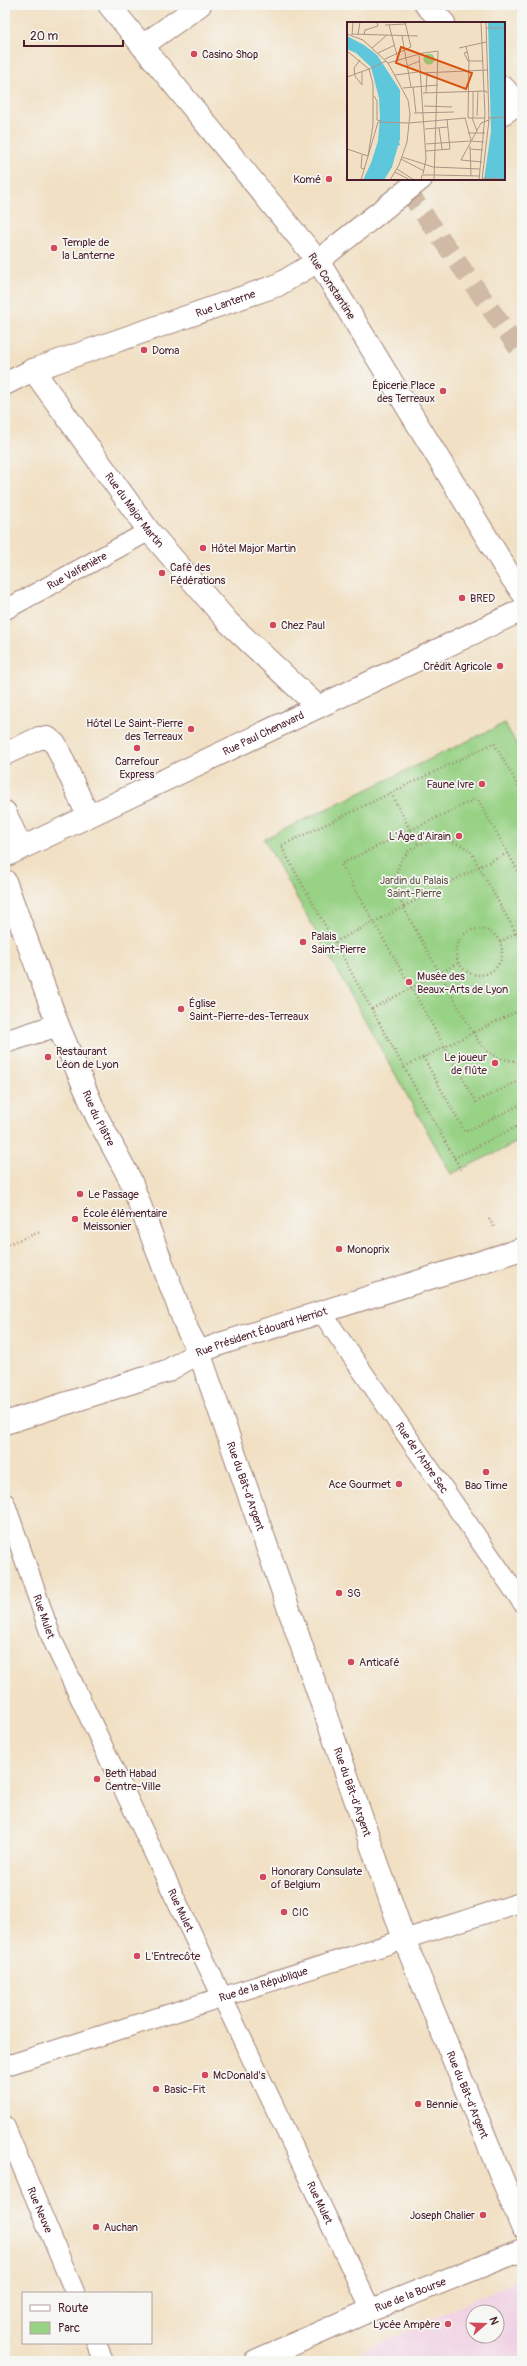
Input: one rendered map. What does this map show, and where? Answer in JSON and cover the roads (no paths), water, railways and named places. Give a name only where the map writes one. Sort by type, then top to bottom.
[{"type":"street","name":"Rue Constantine","points":[[109,5],[318,262],[509,574],[522,592]]},
{"type":"street","points":[[142,46],[200,5]]},
{"type":"street","points":[[426,5],[443,22]]},
{"type":"street","name":"Rue Lanterne","points":[[5,384],[33,370],[278,285],[318,262],[420,180]]},
{"type":"street","name":"Rue du Major Martin","points":[[33,370],[149,531],[229,623],[318,707]]},
{"type":"street","name":"Rue Valfenière","points":[[5,610],[149,531]]},
{"type":"street","name":"Rue Paul Chenavard","points":[[13,852],[522,610]]},
{"type":"street","points":[[5,754],[39,738],[48,738],[56,745],[88,816]]},
{"type":"street","points":[[5,812],[13,852]]},
{"type":"street","name":"Rue du Plâtre","points":[[5,881],[58,1025],[97,1117],[130,1178],[187,1330],[199,1352]]},
{"type":"street","points":[[5,1042],[58,1025]]},
{"type":"street","name":"Rue Président Édouard Herriot","points":[[5,1423],[167,1371],[199,1352],[522,1249]]},
{"type":"street","name":"Rue de l'Arbre Sec","points":[[322,1312],[522,1602]]},
{"type":"street","name":"Rue du Bât-d'Argent","points":[[199,1352],[404,1939],[522,2227]]},
{"type":"street","name":"Rue Mulet","points":[[5,1503],[52,1639],[372,2310]]},
{"type":"street","name":"Rue de la République","points":[[5,2066],[522,1902]]},
{"type":"street","name":"Rue Neuve","points":[[5,2126],[75,2292]]},
{"type":"street","name":"Rue de la Bourse","points":[[255,2361],[372,2310],[522,2250]]},
{"type":"street","points":[[96,2344],[104,2361]]},
{"type":"tunnel","points":[[407,190],[522,354]]},
{"type":"place","name":"Casino Shop","points":[[194,54]]},
{"type":"place","name":"Komé","points":[[329,179]]},
{"type":"place","name":"Temple de la Lanterne","points":[[54,248]]},
{"type":"place","name":"Doma","points":[[144,350]]},
{"type":"place","name":"Épicerie Place des Terreaux","points":[[443,391]]},
{"type":"place","name":"Hôtel Major Martin","points":[[203,548]]},
{"type":"place","name":"Café des Fédérations","points":[[162,573]]},
{"type":"place","name":"BRED","points":[[462,598]]},
{"type":"place","name":"Chez Paul","points":[[273,625]]},
{"type":"place","name":"Crédit Agricole","points":[[500,666]]},
{"type":"place","name":"Hôtel Le Saint-Pierre des Terreaux","points":[[191,729]]},
{"type":"place","name":"Carrefour Express","points":[[137,748]]},
{"type":"place","name":"Faune Ivre","points":[[482,784]]},
{"type":"place","name":"L'Âge d'Airain","points":[[459,836]]},
{"type":"place","name":"Palais Saint-Pierre","points":[[303,942]]},
{"type":"place","name":"Musée des Beaux-Arts de Lyon","points":[[409,982]]},
{"type":"place","name":"Église Saint-Pierre-des-Terreaux","points":[[181,1009]]},
{"type":"place","name":"Restaurant Léon de Lyon","points":[[48,1057]]},
{"type":"place","name":"Le joueur de flûte","points":[[495,1063]]},
{"type":"place","name":"Le Passage","points":[[80,1194]]},
{"type":"place","name":"École élémentaire Meissonier","points":[[75,1219]]},
{"type":"place","name":"Monoprix","points":[[339,1249]]},
{"type":"place","name":"Bao Time","points":[[486,1472]]},
{"type":"place","name":"Ace Gourmet","points":[[399,1484]]},
{"type":"place","name":"SG","points":[[339,1593]]},
{"type":"place","name":"Anticafé","points":[[351,1662]]},
{"type":"place","name":"Beth Habad Centre-Ville","points":[[97,1779]]},
{"type":"place","name":"Honorary Consulate of Belgium","points":[[263,1877]]},
{"type":"place","name":"CIC","points":[[284,1912]]},
{"type":"place","name":"L'Entrecôte","points":[[137,1956]]},
{"type":"place","name":"McDonald's","points":[[205,2075]]},
{"type":"place","name":"Basic-Fit","points":[[156,2089]]},
{"type":"place","name":"Bënnie","points":[[418,2104]]},
{"type":"place","name":"Joseph Chalier","points":[[483,2215]]},
{"type":"place","name":"Auchan","points":[[96,2227]]},
{"type":"place","name":"Lycée Ampère","points":[[448,2324]]},
{"type":"park label","name":"Jardin du Palais Saint-Pierre","points":[[414,886]]}]
